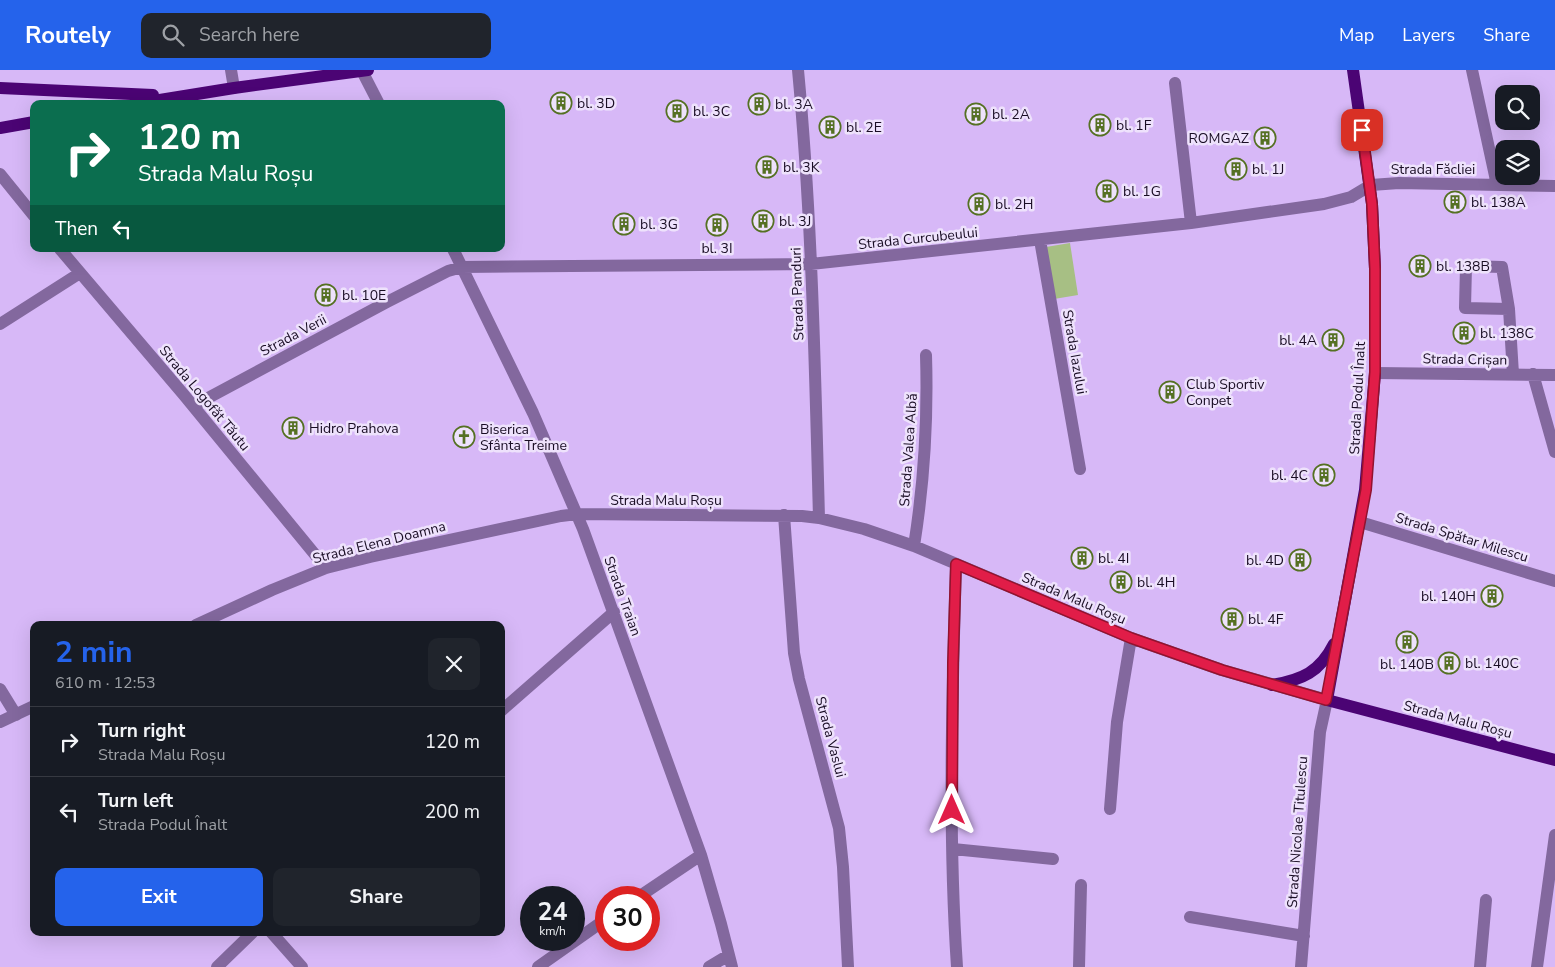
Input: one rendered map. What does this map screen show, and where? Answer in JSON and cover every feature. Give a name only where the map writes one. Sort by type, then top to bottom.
[{"type":"main road","points":[[156,100],[365,70]]},
{"type":"main road","name":"Strada Podul Înalt","points":[[1344,70],[1356,95]]},
{"type":"main road","name":"Strada Podul Înalt","points":[[1326,700],[1360,522],[1369,458],[1375,372],[1375,269],[1371,185],[1352,70]]},
{"type":"main road","points":[[0,88],[178,96]]},
{"type":"main road","points":[[0,128],[30,123]]},
{"type":"main road","points":[[1272,685],[1296,680],[1308,675],[1321,664],[1339,632]]},
{"type":"main road","name":"Strada Malu Roșu","points":[[1326,700],[1555,760]]},
{"type":"street","points":[[231,70],[234,88]]},
{"type":"street","points":[[365,70],[377,100]]},
{"type":"street","name":"Strada Panduri","points":[[798,70],[811,264],[820,518]]},
{"type":"street","points":[[1472,70],[1495,176]]},
{"type":"street","points":[[1176,83],[1191,222]]},
{"type":"street","points":[[0,174],[30,211]]},
{"type":"street","name":"Strada Făcliei","points":[[1371,185],[1400,183],[1495,185]]},
{"type":"street","name":"Strada Curcubeului","points":[[462,267],[811,264],[1040,240],[1191,222],[1340,201],[1371,185]]},
{"type":"street","name":"Strada Făcliei","points":[[1497,185],[1555,186]]},
{"type":"street","name":"Strada Iazului","points":[[1040,240],[1080,469]]},
{"type":"street","name":"Strada Logofăt Tăutu","points":[[62,252],[193,406],[326,568]]},
{"type":"street","name":"Strada Traian","points":[[454,252],[530,406],[577,514],[701,854],[730,961]]},
{"type":"street","points":[[1508,309],[1465,308],[1466,266],[1502,267],[1508,309],[1513,374]]},
{"type":"street","name":"Strada Verii","points":[[193,406],[413,289],[448,271],[462,267]]},
{"type":"street","points":[[0,324],[80,273]]},
{"type":"street","name":"Strada Valea Albă","points":[[914,546],[920,508],[923,468],[927,390],[926,355]]},
{"type":"street","name":"Strada Crișan","points":[[1375,372],[1555,375]]},
{"type":"street","points":[[1533,374],[1555,452]]},
{"type":"street","name":"Strada Malu Roșu","points":[[577,514],[784,515],[820,518],[864,529],[914,546],[1131,638],[1222,670],[1326,700]]},
{"type":"street","name":"Strada Elena Doamna","points":[[205,621],[326,568],[495,530],[577,514]]},
{"type":"street","name":"Strada Vaslui","points":[[784,515],[794,653],[799,679],[839,828],[843,866],[848,967]]},
{"type":"street","name":"Strada Spătar Milescu","points":[[1360,522],[1555,581]]},
{"type":"street","points":[[956,564],[953,663],[952,849],[957,967]]},
{"type":"street","points":[[505,707],[614,612]]},
{"type":"street","points":[[1110,809],[1117,722],[1131,638]]},
{"type":"street","points":[[0,688],[16,714]]},
{"type":"street","name":"Strada Nicolae Titulescu","points":[[1301,967],[1320,732],[1326,700]]},
{"type":"street","points":[[0,722],[30,708]]},
{"type":"street","points":[[1537,967],[1549,926],[1555,836]]},
{"type":"street","points":[[952,849],[1053,859]]},
{"type":"street","points":[[654,886],[701,854]]},
{"type":"street","points":[[1078,967],[1081,886]]},
{"type":"street","points":[[1480,967],[1486,900]]},
{"type":"street","points":[[1190,917],[1304,936]]},
{"type":"street","points":[[538,967],[595,927]]},
{"type":"street","points":[[217,967],[249,936]]},
{"type":"street","points":[[274,936],[302,967]]},
{"type":"street","points":[[709,967],[730,961]]},
{"type":"green space","points":[[1070,243],[1078,295],[1054,299],[1046,247]]},
{"type":"place","name":"bl. 3D","points":[[561,103]]},
{"type":"place","name":"bl. 3A","points":[[759,104]]},
{"type":"place","name":"bl. 3C","points":[[677,111]]},
{"type":"place","name":"bl. 2A","points":[[976,114]]},
{"type":"place","name":"bl. 1F","points":[[1100,125]]},
{"type":"place","name":"bl. 2E","points":[[830,127]]},
{"type":"place","name":"ROMGAZ","points":[[1265,138]]},
{"type":"place","name":"bl. 3K","points":[[767,167]]},
{"type":"place","name":"bl. 1J","points":[[1236,169]]},
{"type":"place","name":"bl. 1G","points":[[1107,191]]},
{"type":"place","name":"bl. 138A","points":[[1455,202]]},
{"type":"place","name":"bl. 2H","points":[[979,204]]},
{"type":"place","name":"bl. 3J","points":[[763,221]]},
{"type":"place","name":"bl. 3G","points":[[624,224]]},
{"type":"place","name":"bl. 3I","points":[[717,225]]},
{"type":"place","name":"bl. 138B","points":[[1420,266]]},
{"type":"place","name":"bl. 10E","points":[[326,295]]},
{"type":"place","name":"bl. 138C","points":[[1464,333]]},
{"type":"place","name":"bl. 4A","points":[[1333,340]]},
{"type":"place","name":"Club Sportiv Conpet","points":[[1170,392]]},
{"type":"place","name":"Hidro Prahova","points":[[293,428]]},
{"type":"place","name":"Biserica Sfânta Treime","points":[[464,437]]},
{"type":"place","name":"bl. 4C","points":[[1324,475]]},
{"type":"place","name":"bl. 4I","points":[[1082,558]]},
{"type":"place","name":"bl. 4D","points":[[1300,560]]},
{"type":"place","name":"bl. 4H","points":[[1121,582]]},
{"type":"place","name":"bl. 140H","points":[[1492,596]]},
{"type":"place","name":"bl. 4F","points":[[1232,619]]},
{"type":"place","name":"bl. 140B","points":[[1407,642]]},
{"type":"place","name":"bl. 140C","points":[[1449,663]]},
{"type":"route","points":[[952,810],[956,564],[1131,638],[1222,670],[1326,700],[1366,490],[1375,372],[1375,269],[1371,185],[1362,130]]}]
